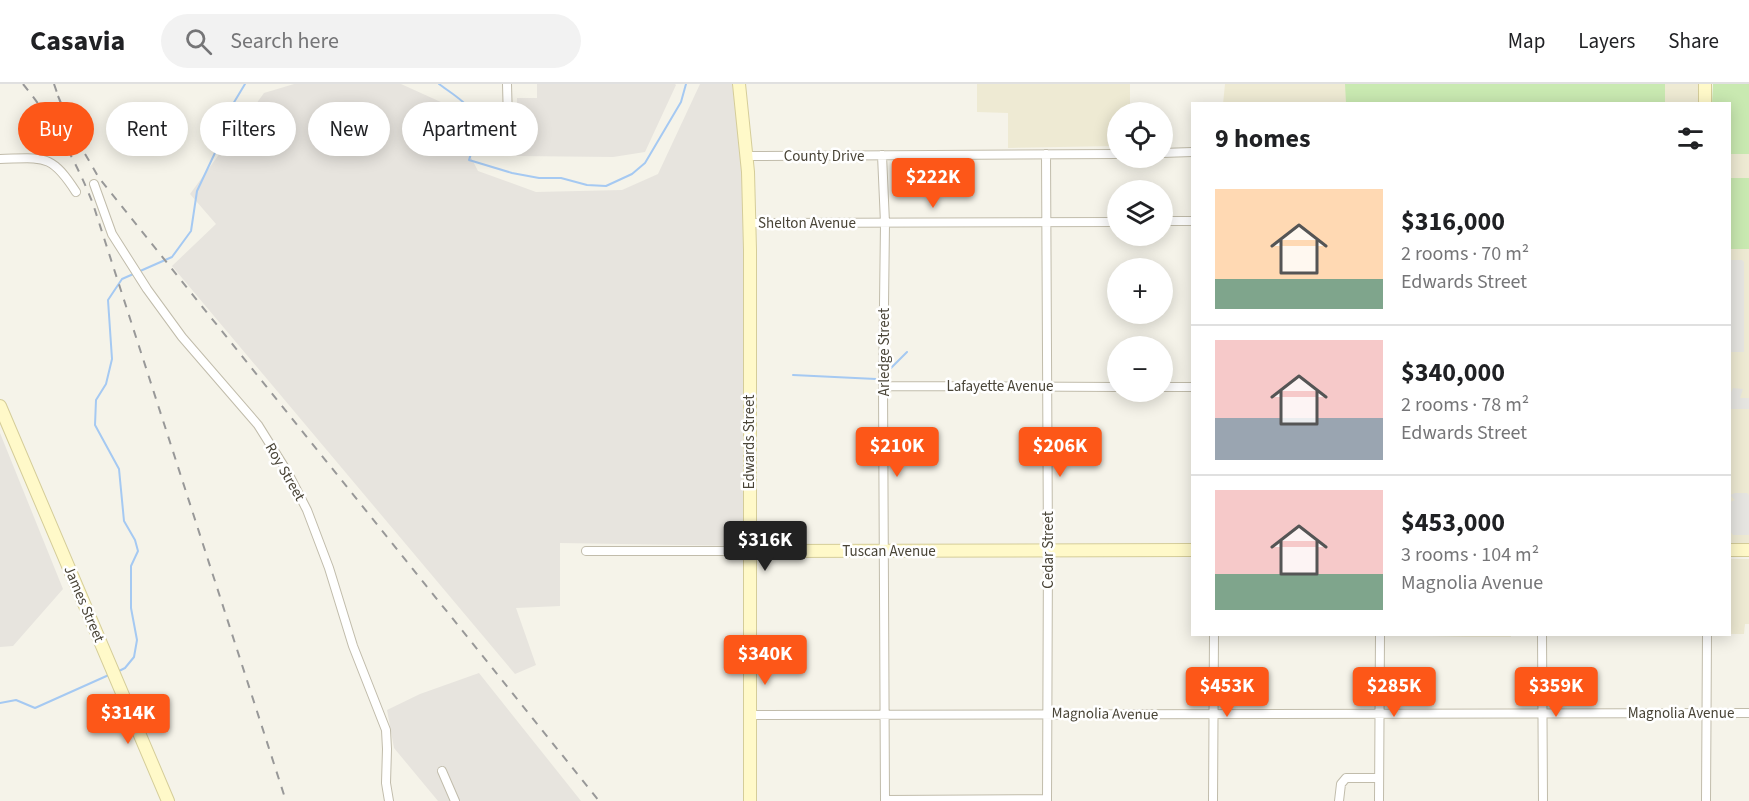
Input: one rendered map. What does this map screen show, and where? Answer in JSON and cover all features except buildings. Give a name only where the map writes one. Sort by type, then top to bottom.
[{"type":"main road","name":"Edwards Street","points":[[739,84],[747,156],[749,223],[750,801]]},
{"type":"main road","points":[[1705,84],[1705,102]]},
{"type":"main road","name":"James Street","points":[[0,406],[168,801]]},
{"type":"main road","name":"Tuscan Avenue","points":[[750,550],[1191,550]]},
{"type":"main road","points":[[1731,550],[1749,550]]},
{"type":"street","points":[[507,84],[507,102]]},
{"type":"street","points":[[1173,153],[1191,152]]},
{"type":"street","name":"Cedar Street","points":[[1046,154],[1047,800]]},
{"type":"street","name":"County Drive","points":[[747,156],[1107,154]]},
{"type":"street","name":"Arledge Street","points":[[882,155],[885,223],[883,386],[885,801]]},
{"type":"street","points":[[0,159],[37,158],[47,161],[56,165],[64,173],[76,192]]},
{"type":"street","name":"Roy Street","points":[[94,184],[109,227],[147,289],[182,337],[258,425],[288,473],[307,510],[353,646],[386,730],[386,783],[389,801]]},
{"type":"street","points":[[1173,221],[1191,221]]},
{"type":"street","name":"Shelton Avenue","points":[[749,223],[1107,222]]},
{"type":"street","name":"Lafayette Avenue","points":[[883,386],[1107,387]]},
{"type":"street","points":[[1173,387],[1191,387]]},
{"type":"street","name":"Tuscan Avenue","points":[[586,551],[750,550]]},
{"type":"street","points":[[1213,801],[1214,636]]},
{"type":"street","points":[[1379,801],[1380,636]]},
{"type":"street","points":[[1542,636],[1543,801]]},
{"type":"street","points":[[1706,801],[1707,636]]},
{"type":"street","name":"Magnolia Avenue","points":[[750,715],[1749,713]]},
{"type":"street","points":[[441,771],[455,801]]},
{"type":"street","points":[[1339,801],[1341,784],[1346,778],[1379,778]]},
{"type":"street","points":[[885,801],[1047,800]]},
{"type":"shaded area","points":[[294,84],[401,84],[441,102],[402,102],[402,156],[470,156],[478,171],[536,192],[622,190],[658,174],[700,84],[732,84],[743,166],[744,546],[560,543],[560,606],[516,608],[536,665],[515,674],[172,266],[216,224],[190,194],[218,156],[296,156],[296,102],[257,102],[264,93]]},
{"type":"shaded area","points":[[537,84],[676,85],[645,152],[613,157],[516,156],[538,156],[538,102],[517,102],[517,98],[537,98]]},
{"type":"shaded area","points":[[977,84],[1130,84],[1130,102],[1107,102],[1107,146],[1008,148],[1008,113],[977,112]]},
{"type":"shaded area","points":[[1225,84],[1706,84],[1706,102],[1223,102]]},
{"type":"shaded area","points":[[1731,154],[1749,154],[1749,550],[1731,550]]},
{"type":"shaded area","points":[[1731,260],[1744,262],[1744,352],[1731,352]]},
{"type":"shaded area","points":[[1733,388],[1743,389],[1740,398],[1749,398],[1749,409],[1731,409]]},
{"type":"shaded area","points":[[0,433],[63,589],[13,646],[0,647]]},
{"type":"shaded area","points":[[1747,493],[1749,495],[1749,535],[1733,535],[1731,532],[1731,502],[1735,500],[1731,495]]},
{"type":"shaded area","points":[[1731,559],[1749,559],[1749,624],[1745,624],[1744,634],[1731,634]]},
{"type":"shaded area","points":[[1428,636],[1511,636],[1511,637]]},
{"type":"shaded area","points":[[479,673],[581,801],[438,801],[394,748],[387,710],[420,694]]},
{"type":"green space","points":[[1345,84],[1665,84],[1665,102],[1346,102]]},
{"type":"green space","points":[[1713,84],[1749,84],[1749,154],[1731,154],[1731,102],[1712,102]]},
{"type":"green space","points":[[1731,178],[1749,178],[1749,249],[1731,249]]},
{"type":"waterway","points":[[119,671],[125,668],[134,657],[137,640],[131,608],[131,566],[138,551],[135,540],[124,521],[119,469],[95,425],[96,400],[106,384],[112,359],[108,300],[122,279],[172,257],[191,231],[197,191],[222,138],[233,104],[245,84]]},
{"type":"waterway","points":[[439,84],[463,102],[476,120],[477,135],[469,160],[512,173],[606,186],[632,174],[645,163],[681,102],[686,84]]},
{"type":"waterway","points":[[891,368],[907,352]]},
{"type":"waterway","points":[[793,375],[876,379]]},
{"type":"waterway","points":[[0,703],[16,700],[35,708],[111,674]]},
{"type":"railway","points":[[23,84],[63,141],[93,204],[286,801]]},
{"type":"railway","points":[[54,84],[60,102]]},
{"type":"railway","points":[[58,96],[77,140],[99,178],[599,801]]}]
